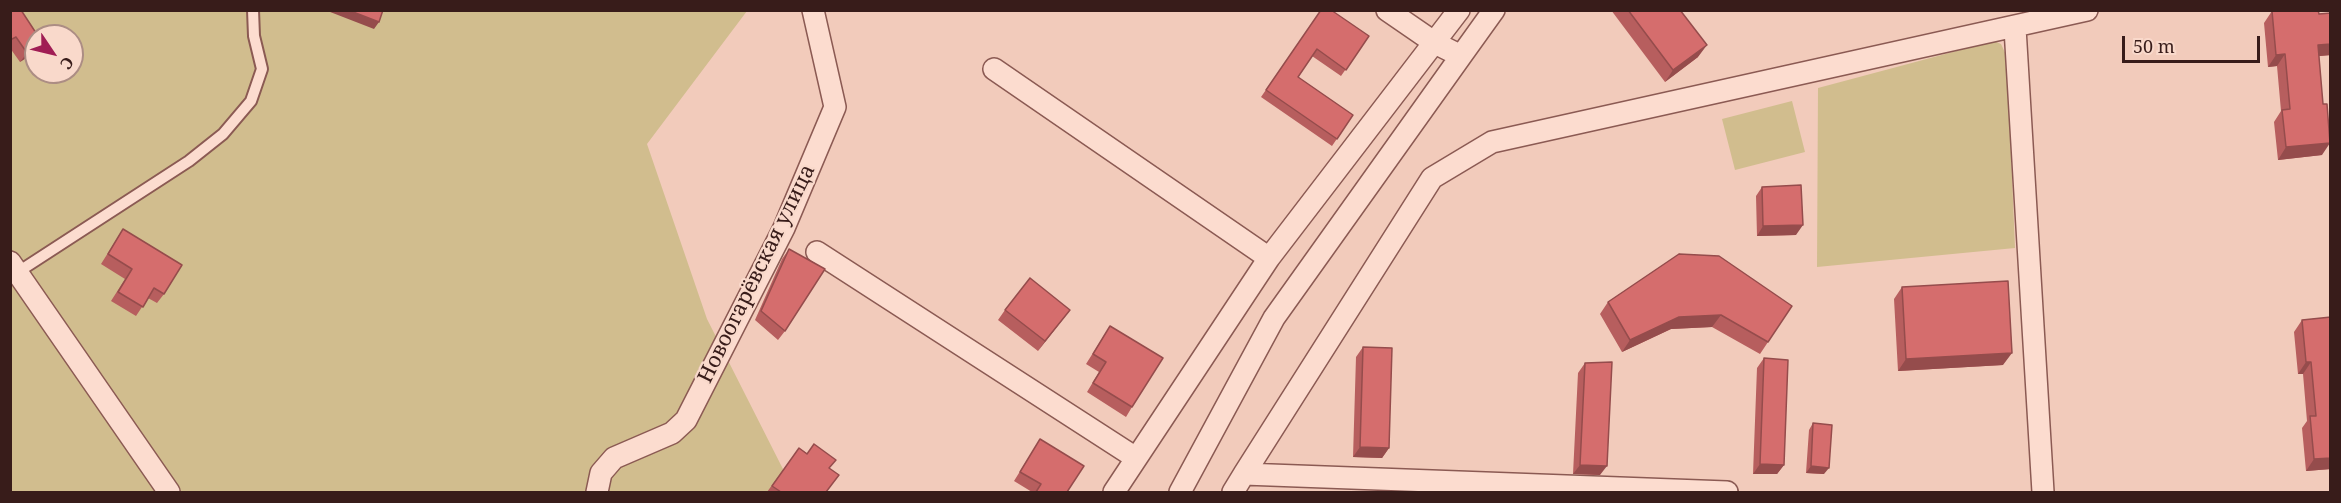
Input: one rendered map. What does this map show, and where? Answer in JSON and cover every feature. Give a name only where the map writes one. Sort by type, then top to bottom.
[{"type":"street","name":"Новоогарёвская улица","points":[[597,492],[601,473],[614,458],[672,433],[686,420],[784,228],[835,107],[813,10]]},
{"type":"street","points":[[1387,10],[1435,43],[1461,56]]},
{"type":"street","points":[[1114,492],[1269,258],[1459,10]]},
{"type":"street","points":[[1180,492],[1274,318],[1494,10]]},
{"type":"street","points":[[1238,483],[1432,178],[1492,142],[2087,10]]},
{"type":"street","points":[[2015,27],[2043,492]]},
{"type":"street","points":[[994,69],[1269,258]]},
{"type":"street","points":[[817,252],[1136,458]]},
{"type":"street","points":[[14,267],[170,492]]},
{"type":"street","points":[[1238,483],[1727,492]]},
{"type":"lane","points":[[14,267],[189,161],[223,134],[251,101],[262,69],[254,36],[254,10]]},
{"type":"shaded area","points":[[10,11],[747,11],[647,144],[707,319],[786,475],[775,492],[11,492]]},
{"type":"shaded area","points":[[1994,41],[2001,44],[2007,57],[2015,248],[1817,267],[1818,88]]},
{"type":"shaded area","points":[[1792,101],[1805,152],[1735,170],[1722,119]]},
{"type":"building","points":[[10,10],[21,10],[30,24],[24,24],[24,49],[16,37],[10,40]]},
{"type":"building","points":[[348,10],[383,10],[379,22]]},
{"type":"building","points":[[1321,10],[1331,10],[1369,36],[1346,70],[1317,49],[1298,77],[1353,115],[1337,139],[1266,90]]},
{"type":"building","points":[[1628,10],[1680,10],[1707,45],[1673,70]]},
{"type":"building","points":[[2318,10],[2319,14],[2331,13],[2331,44],[2318,45],[2323,104],[2327,104],[2330,143],[2286,147],[2282,110],[2290,109],[2285,54],[2276,55],[2272,11]]},
{"type":"building","points":[[1801,185],[1803,225],[1763,226],[1762,187]]},
{"type":"building","points":[[123,229],[182,265],[164,294],[154,288],[143,307],[118,292],[132,269],[108,254]]},
{"type":"building","points":[[789,249],[825,269],[785,331],[761,311]]},
{"type":"building","points":[[1679,254],[1719,256],[1792,306],[1768,342],[1721,315],[1679,317],[1630,340],[1608,302]]},
{"type":"building","points":[[1030,278],[1070,310],[1045,341],[1005,310]]},
{"type":"building","points":[[2008,281],[2012,353],[1906,359],[1902,287]]},
{"type":"building","points":[[2331,317],[2331,458],[2314,459],[2310,416],[2316,416],[2311,362],[2306,362],[2302,320]]},
{"type":"building","points":[[1110,326],[1163,358],[1132,407],[1093,383],[1106,362],[1093,354]]},
{"type":"building","points":[[1363,347],[1392,348],[1389,448],[1360,447]]},
{"type":"building","points":[[1764,358],[1788,360],[1784,465],[1760,464]]},
{"type":"building","points":[[1612,362],[1607,466],[1580,465],[1585,363]]},
{"type":"building","points":[[1813,423],[1832,425],[1829,468],[1811,466]]},
{"type":"building","points":[[1040,439],[1084,466],[1067,492],[1036,492],[1041,484],[1020,472]]},
{"type":"building","points":[[814,444],[836,460],[829,468],[839,475],[826,492],[781,492],[772,486],[799,448],[807,454]]}]
